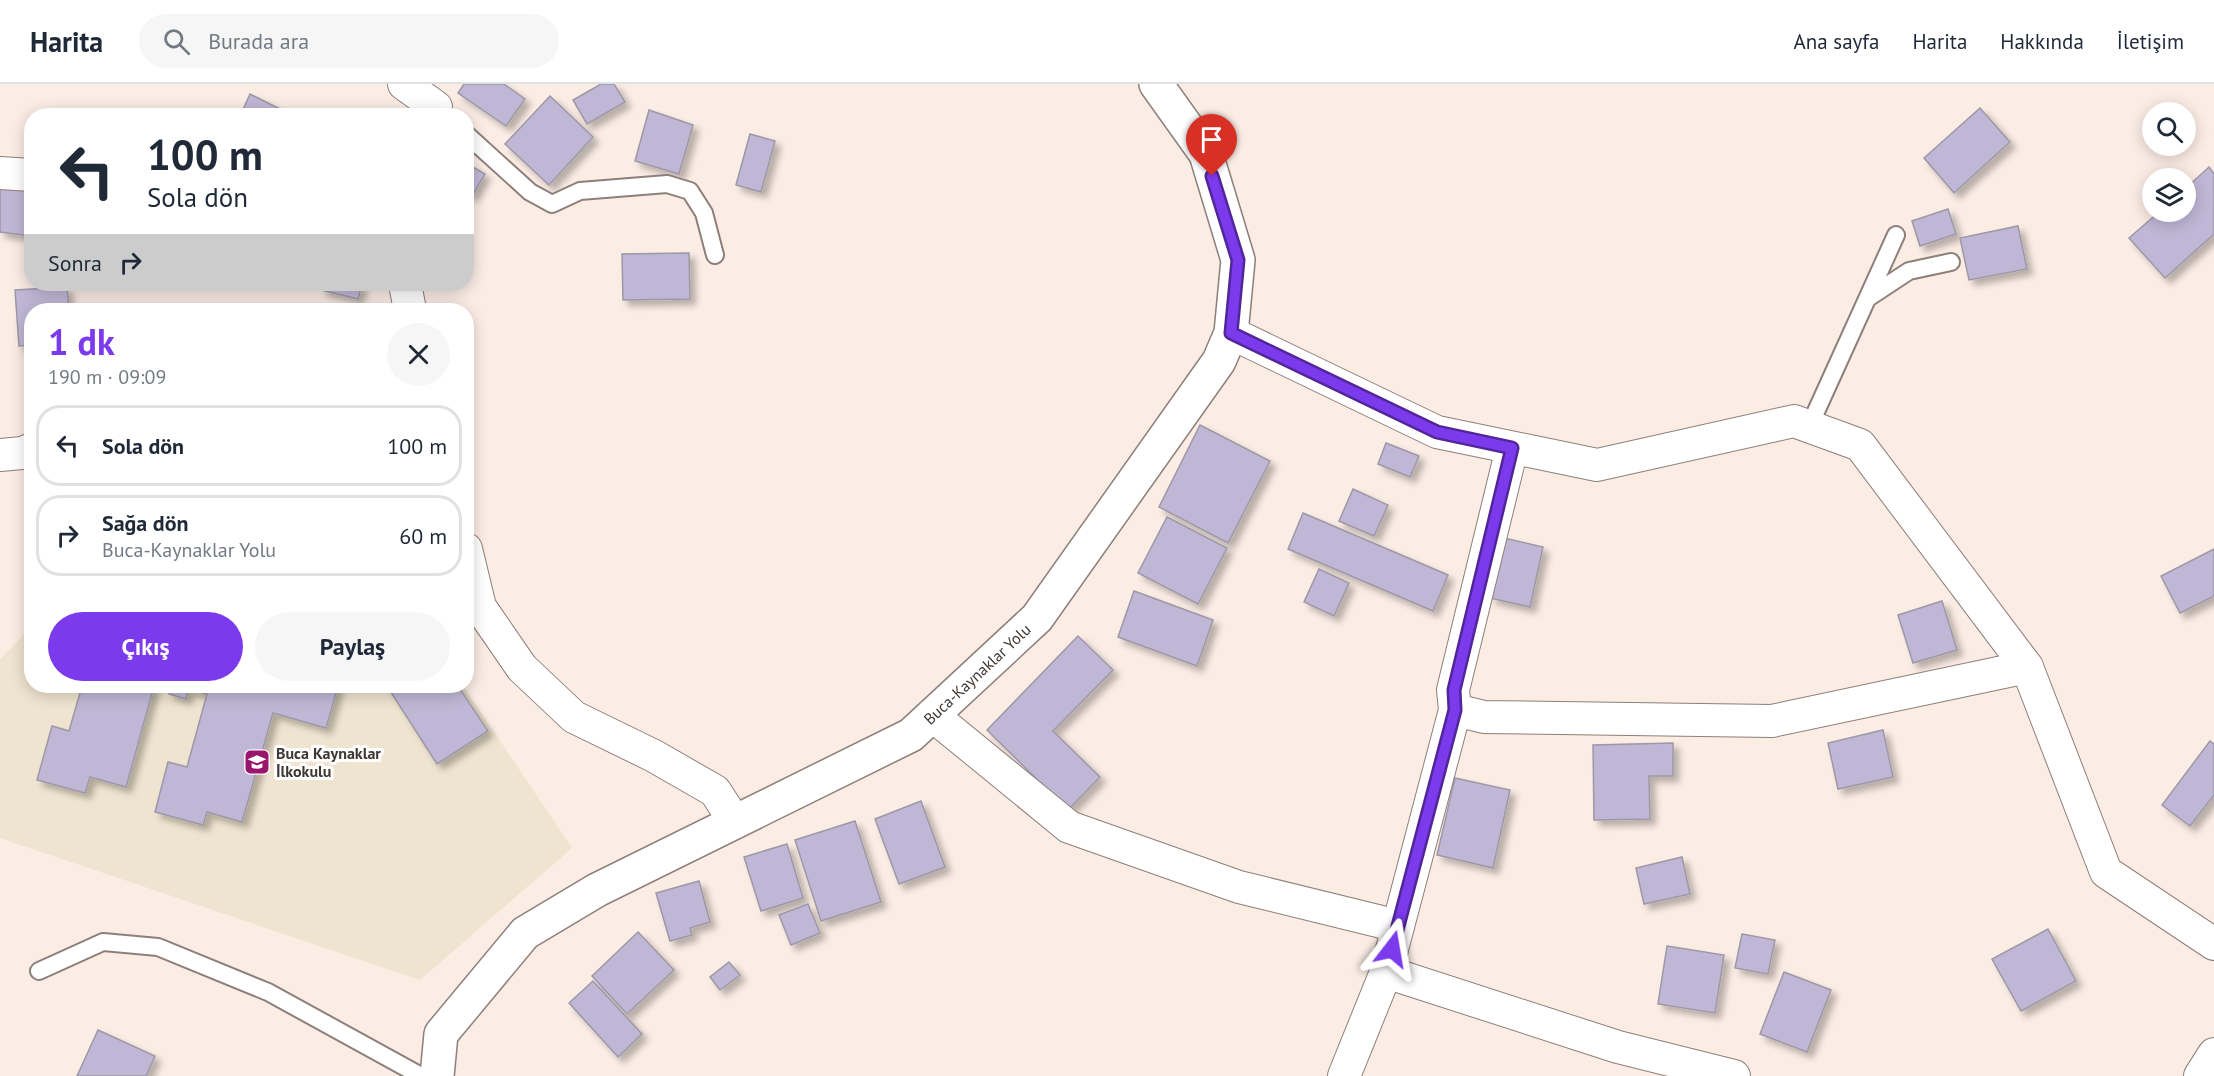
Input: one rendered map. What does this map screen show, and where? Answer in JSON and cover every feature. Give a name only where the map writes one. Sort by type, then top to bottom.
[{"type":"street","points":[[404,84],[440,105]]},
{"type":"street","name":"Buca-Kaynaklar Yolu","points":[[437,1076],[441,1034],[525,933],[597,890],[911,735],[1037,618],[1219,361],[1231,333],[1238,260],[1206,154],[1156,84]]},
{"type":"street","points":[[0,173],[24,174]]},
{"type":"street","points":[[1231,333],[1437,432],[1597,465],[1794,421],[1860,445],[2027,667],[2106,872],[2214,944]]},
{"type":"street","points":[[1344,1076],[1386,972],[1455,710],[1454,690],[1512,448]]},
{"type":"street","points":[[0,455],[24,452]]},
{"type":"street","points":[[474,582],[480,607],[522,668],[574,717],[654,756],[715,791],[735,822]]},
{"type":"street","points":[[1455,710],[1484,717],[1772,721],[2027,667]]},
{"type":"street","points":[[932,715],[1069,827],[1239,887],[1398,926]]},
{"type":"street","points":[[1386,972],[1618,1047],[1734,1076]]},
{"type":"street","points":[[2200,1076],[2214,1054]]},
{"type":"lane","points":[[474,141],[530,192],[552,204],[580,191],[667,184],[690,191],[704,213],[715,255]]},
{"type":"lane","points":[[1809,427],[1896,235]]},
{"type":"lane","points":[[1868,298],[1909,271],[1951,262]]},
{"type":"lane","points":[[39,971],[103,942],[158,947],[268,992],[421,1076]]},
{"type":"shaded area","name":"Buca Kaynaklar İlkokulu","points":[[24,634],[24,693],[468,693],[572,848],[420,980],[0,838],[0,660]]},
{"type":"building","points":[[464,84],[504,84],[525,99],[506,126],[458,93]]},
{"type":"building","points":[[601,84],[614,84],[625,102],[587,124],[573,100]]},
{"type":"building","points":[[250,94],[278,108],[244,108]]},
{"type":"building","points":[[550,96],[593,137],[549,185],[505,144]]},
{"type":"building","points":[[1980,108],[2010,142],[1954,193],[1924,158]]},
{"type":"building","points":[[649,110],[693,125],[679,174],[635,161]]},
{"type":"building","points":[[750,134],[775,141],[761,192],[736,185]]},
{"type":"building","points":[[2209,167],[2214,174],[2214,234],[2165,278],[2129,238],[2147,222],[2196,222],[2196,179]]},
{"type":"building","points":[[474,168],[485,174],[474,193]]},
{"type":"building","points":[[0,178],[24,181],[24,235],[0,232]]},
{"type":"building","points":[[1948,209],[1956,234],[1920,246],[1912,221]]},
{"type":"building","points":[[2018,226],[2027,269],[1969,280],[1960,238]]},
{"type":"building","points":[[689,253],[690,299],[623,300],[622,254]]},
{"type":"building","points":[[15,290],[67,291],[68,303],[24,303],[24,346],[19,346]]},
{"type":"building","points":[[325,291],[360,291],[358,299]]},
{"type":"building","points":[[1200,425],[1270,461],[1228,543],[1159,507]]},
{"type":"building","points":[[1386,443],[1419,456],[1410,477],[1378,464]]},
{"type":"building","points":[[1353,489],[1388,505],[1374,536],[1339,521]]},
{"type":"building","points":[[1303,513],[1448,575],[1433,611],[1288,549]]},
{"type":"building","points":[[1167,517],[1227,548],[1198,604],[1138,573]]},
{"type":"building","points":[[1504,538],[1543,547],[1530,607],[1490,598]]},
{"type":"building","points":[[2214,549],[2214,596],[2180,613],[2161,576]]},
{"type":"building","points":[[1319,569],[1349,583],[1334,616],[1304,602]]},
{"type":"building","points":[[1134,591],[1213,620],[1197,666],[1118,637]]},
{"type":"building","points":[[1942,601],[1957,650],[1913,663],[1898,615]]},
{"type":"building","points":[[1078,636],[1113,670],[1053,731],[1100,777],[1068,810],[987,730]]},
{"type":"building","points":[[80,693],[152,693],[126,787],[90,777],[85,793],[37,780],[52,726],[69,731]]},
{"type":"building","name":"Buca Kaynaklar İlkokulu","points":[[169,693],[187,693],[186,699]]},
{"type":"building","name":"Buca Kaynaklar İlkokulu","points":[[203,693],[336,693],[326,728],[273,713],[242,822],[207,812],[203,825],[155,812],[168,762],[187,767],[207,694]]},
{"type":"building","points":[[391,693],[463,693],[488,731],[437,764]]},
{"type":"building","points":[[1883,730],[1893,777],[1838,789],[1828,743]]},
{"type":"building","points":[[2210,741],[2214,744],[2214,795],[2190,826],[2162,805]]},
{"type":"building","points":[[1673,743],[1673,776],[1649,776],[1650,819],[1594,820],[1593,745]]},
{"type":"building","points":[[1455,778],[1510,790],[1493,868],[1437,855]]},
{"type":"building","points":[[921,801],[945,867],[899,884],[875,819]]},
{"type":"building","points":[[855,821],[881,902],[821,921],[795,840]]},
{"type":"building","points":[[787,844],[803,898],[761,911],[744,857]]},
{"type":"building","points":[[1682,857],[1690,894],[1644,904],[1636,868]]},
{"type":"building","points":[[699,881],[710,922],[690,928],[692,935],[670,941],[656,893]]},
{"type":"building","points":[[808,904],[820,933],[791,945],[779,915]]},
{"type":"building","points":[[2048,929],[2076,981],[2021,1011],[1992,959]]},
{"type":"building","points":[[638,932],[674,970],[627,1014],[592,976]]},
{"type":"building","points":[[1742,934],[1775,940],[1768,974],[1735,968]]},
{"type":"building","points":[[1667,946],[1724,955],[1715,1013],[1658,1004]]},
{"type":"building","points":[[729,962],[740,975],[720,990],[710,977]]},
{"type":"building","points":[[1784,972],[1831,990],[1807,1052],[1760,1034]]},
{"type":"building","points":[[593,981],[642,1034],[618,1057],[569,1003]]},
{"type":"building","points":[[98,1030],[155,1056],[146,1076],[77,1076]]},
{"type":"place","name":"Buca Kaynaklar İlkokulu","points":[[257,762]]},
{"type":"route","points":[[1212,176],[1238,260],[1231,333],[1437,432],[1512,448],[1454,690],[1455,710],[1392,949]]}]
